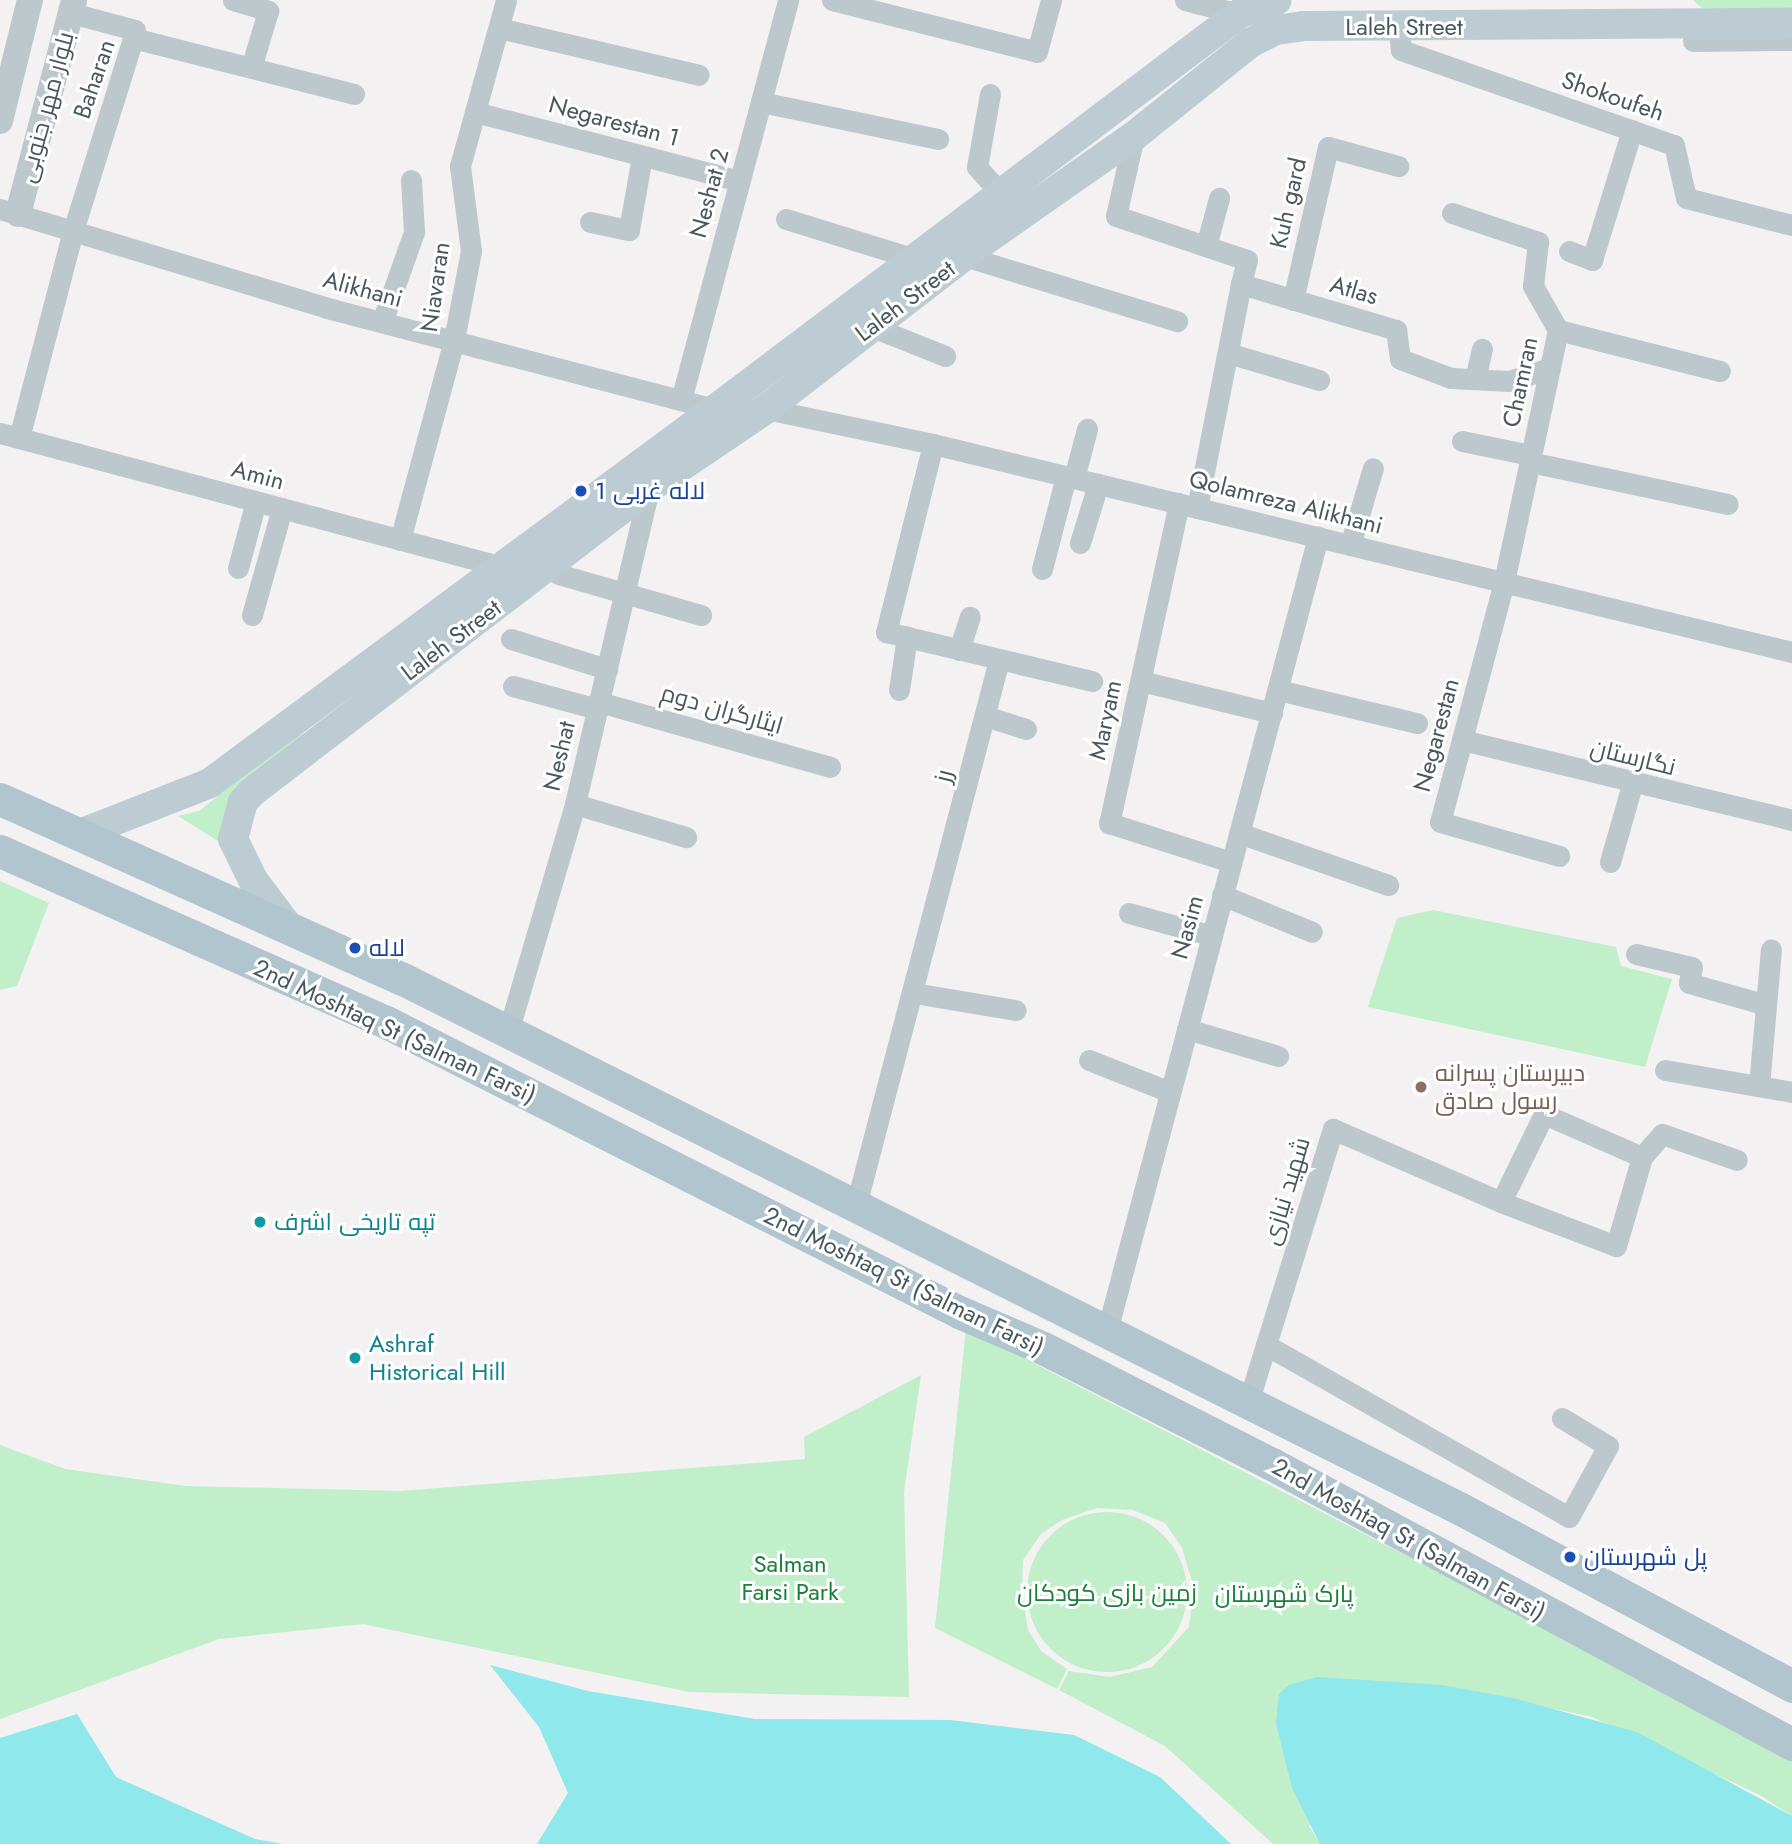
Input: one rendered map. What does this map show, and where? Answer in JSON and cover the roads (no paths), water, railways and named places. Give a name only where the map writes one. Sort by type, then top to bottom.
[{"type":"main road","name":"Laleh Street","points":[[80,834],[210,783],[322,719],[649,488],[766,409],[833,338],[915,259],[1238,14],[1277,0]]},
{"type":"main road","name":"Laleh Street","points":[[290,929],[239,853],[233,839],[236,819],[252,792],[322,719],[503,567],[716,409],[833,338],[870,326],[964,256],[1135,136],[1250,43],[1276,30],[1304,26],[1399,29],[1683,22],[1792,23]]},
{"type":"main road","name":"2nd Moshtaq St (Salman Farsi)","points":[[0,799],[290,929],[508,1032],[1248,1402],[1792,1686]]},
{"type":"main road","name":"2nd Moshtaq St (Salman Farsi)","points":[[0,851],[386,1022],[959,1312],[1043,1348],[1272,1464],[1792,1744]]},
{"type":"street","name":"بلوار مهر جنوبی","points":[[0,121],[30,0]]},
{"type":"street","points":[[233,0],[268,11],[251,68]]},
{"type":"street","name":"Niavaran","points":[[400,540],[454,340],[471,251],[460,166],[506,0]]},
{"type":"street","name":"Neshat 2","points":[[681,400],[788,0]]},
{"type":"street","points":[[832,0],[1037,52],[1051,0]]},
{"type":"street","points":[[1185,0],[1238,14]]},
{"type":"street","name":"بلوار مهر جنوبی","points":[[9,211],[73,6]]},
{"type":"street","points":[[73,6],[135,30],[133,38]]},
{"type":"street","points":[[1683,22],[1792,40]]},
{"type":"street","points":[[499,28],[699,75]]},
{"type":"street","name":"Shokoufeh","points":[[1399,29],[1401,50],[1674,145],[1686,198],[1792,225]]},
{"type":"street","name":"Baharan","points":[[10,435],[133,38],[354,94]]},
{"type":"street","points":[[990,94],[977,167],[1001,194]]},
{"type":"street","points":[[761,102],[938,139]]},
{"type":"street","name":"Negarestan 1","points":[[475,112],[740,181]]},
{"type":"street","points":[[1569,251],[1592,260],[1632,130]]},
{"type":"street","points":[[1135,136],[1116,216],[1247,260],[1228,353],[1188,506]]},
{"type":"street","name":"Kuh gard","points":[[1293,300],[1328,148],[1398,166]]},
{"type":"street","points":[[590,222],[629,230],[642,156]]},
{"type":"street","points":[[382,322],[414,232],[411,180]]},
{"type":"street","points":[[1206,246],[1219,198]]},
{"type":"street","name":"Alikhani","points":[[9,211],[382,322],[716,409]]},
{"type":"street","name":"Chamran","points":[[1452,213],[1538,242],[1534,286],[1558,330],[1504,582]]},
{"type":"street","points":[[786,219],[915,259]]},
{"type":"street","points":[[964,256],[1177,321]]},
{"type":"street","name":"Atlas","points":[[1241,284],[1396,330],[1399,359],[1451,378],[1509,381],[1550,368]]},
{"type":"street","points":[[870,326],[945,356]]},
{"type":"street","points":[[1558,330],[1720,371]]},
{"type":"street","points":[[1475,379],[1482,349]]},
{"type":"street","points":[[1228,353],[1319,380]]},
{"type":"street","name":"Qolamreza Alikhani","points":[[766,409],[933,444],[1792,652]]},
{"type":"street","points":[[1042,569],[1087,429]]},
{"type":"street","name":"Amin","points":[[10,435],[503,567]]},
{"type":"street","points":[[1462,441],[1531,458]]},
{"type":"street","points":[[933,444],[887,632],[1092,681]]},
{"type":"street","name":"Chamran","points":[[1531,458],[1728,504]]},
{"type":"street","points":[[1350,545],[1373,468]]},
{"type":"street","points":[[1080,543],[1098,484]]},
{"type":"street","name":"Neshat","points":[[508,1032],[575,804],[649,488]]},
{"type":"street","points":[[238,568],[256,501]]},
{"type":"street","name":"Maryam","points":[[1188,506],[1141,681],[1109,824],[1231,862]]},
{"type":"street","points":[[252,615],[282,508]]},
{"type":"street","name":"Nasim","points":[[1107,1331],[1318,537]]},
{"type":"street","points":[[558,574],[701,615]]},
{"type":"street","name":"Negarestan","points":[[1504,582],[1440,822],[1559,856]]},
{"type":"street","points":[[959,650],[970,617]]},
{"type":"street","points":[[899,690],[908,637]]},
{"type":"street","points":[[511,639],[607,669]]},
{"type":"street","name":"رز","points":[[856,1205],[914,993],[999,660]]},
{"type":"street","points":[[1141,681],[1272,713]]},
{"type":"street","name":"ایثارگران دوم","points":[[513,686],[598,705],[830,767]]},
{"type":"street","points":[[1278,690],[1417,723]]},
{"type":"street","points":[[985,716],[1026,729]]},
{"type":"street","name":"نگارستان","points":[[1462,740],[1632,785],[1792,820]]},
{"type":"street","points":[[1610,862],[1632,785]]},
{"type":"street","points":[[575,804],[686,837]]},
{"type":"street","points":[[1239,833],[1388,886]]},
{"type":"street","points":[[1222,895],[1312,932]]},
{"type":"street","points":[[1129,913],[1212,936]]},
{"type":"street","points":[[1759,1086],[1772,950]]},
{"type":"street","points":[[1636,954],[1692,967],[1689,983],[1766,1004]]},
{"type":"street","points":[[914,993],[1016,1010]]},
{"type":"street","points":[[1187,1029],[1278,1056]]},
{"type":"street","points":[[1089,1060],[1170,1092]]},
{"type":"street","points":[[1665,1070],[1792,1092]]},
{"type":"street","points":[[1501,1202],[1544,1114],[1642,1157],[1662,1134],[1737,1160]]},
{"type":"street","name":"شهید نیازی","points":[[1248,1402],[1333,1129],[1501,1202],[1616,1246],[1642,1157]]},
{"type":"street","points":[[1266,1345],[1569,1517],[1608,1446],[1562,1418]]},
{"type":"water","points":[[490,1665],[588,1691],[755,1719],[950,1720],[1074,1735],[1160,1777],[1231,1844],[537,1844],[568,1793],[539,1727]]},
{"type":"water","points":[[1317,1677],[1442,1685],[1513,1698],[1637,1732],[1792,1816],[1792,1844],[1320,1844],[1292,1788],[1276,1723],[1279,1694],[1289,1685]]},
{"type":"water","points":[[77,1714],[116,1777],[255,1839],[283,1844],[0,1844],[0,1738]]},
{"type":"place","name":"لاله غربی 1","points":[[581,491]]},
{"type":"place","name":"لاله","points":[[355,948]]},
{"type":"place","name":"دبیرستان پسرانه رسول صادق","points":[[1421,1087]]},
{"type":"place","name":"تپه تاریخی اشرف","points":[[260,1222]]},
{"type":"place","name":"Ashraf Historical Hill","points":[[355,1358]]},
{"type":"place","name":"پل شهرستان","points":[[1570,1557]]},
{"type":"park label","name":"Salman Farsi Park","points":[[790,1578]]},
{"type":"park label","name":"زمین بازی کودکان","points":[[1107,1593]]},
{"type":"park label","name":"پارک شهرستان","points":[[1284,1594]]}]
